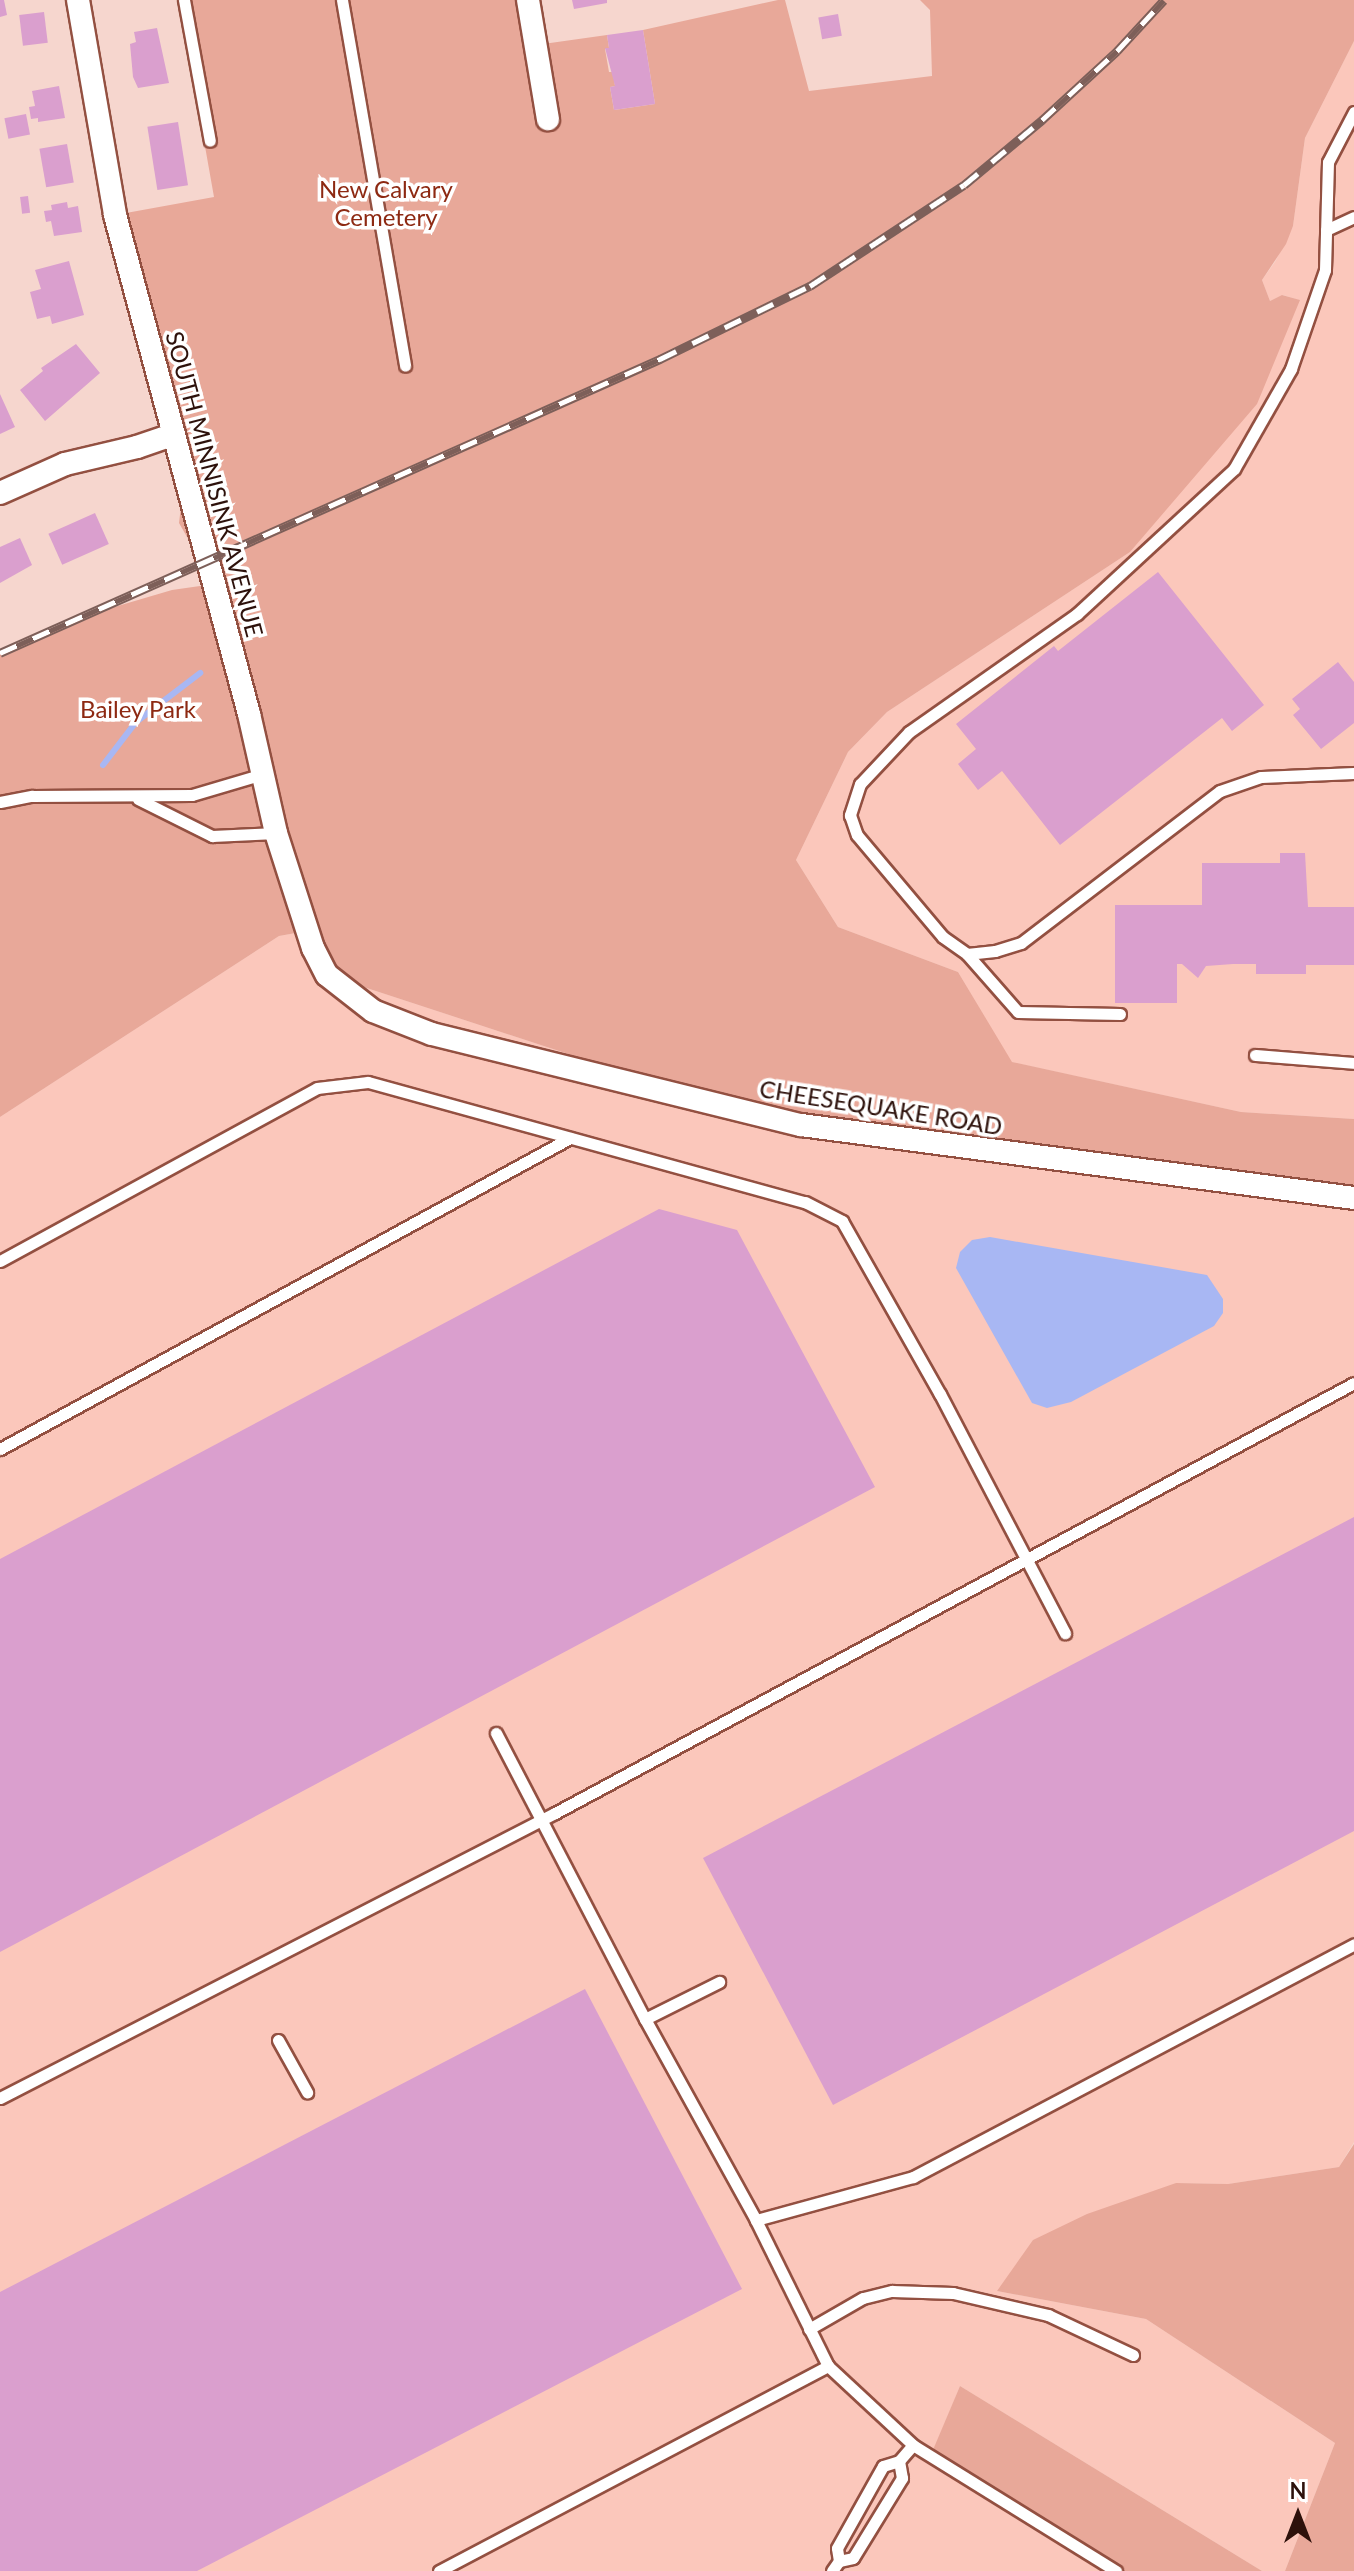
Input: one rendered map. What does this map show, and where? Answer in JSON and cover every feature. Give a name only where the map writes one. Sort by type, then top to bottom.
[{"type":"street","name":"SOUTH MINNISINK AVENUE","points":[[78,0],[115,215],[276,833],[313,948],[327,975]]},
{"type":"street","points":[[528,0],[548,119]]},
{"type":"street","points":[[0,493],[65,464],[137,447],[174,434]]},
{"type":"street","name":"CHEESEQUAKE ROAD","points":[[327,975],[373,1011],[432,1034],[801,1125],[1354,1198]]},
{"type":"lane","points":[[184,0],[210,141]]},
{"type":"lane","points":[[342,0],[405,366]]},
{"type":"lane","points":[[1120,1014],[1018,1012],[967,954],[943,937],[857,835],[850,815],[860,784],[909,732],[1077,614],[1234,469],[1291,369],[1325,270],[1328,162],[1354,112]]},
{"type":"lane","points":[[1326,230],[1354,217]]},
{"type":"lane","points":[[967,954],[995,951],[1021,943],[1220,791],[1261,777],[1354,773]]},
{"type":"lane","points":[[0,802],[32,796],[192,795],[263,774]]},
{"type":"lane","points":[[134,797],[212,836],[276,833]]},
{"type":"lane","points":[[1255,1055],[1354,1063]]},
{"type":"lane","points":[[0,1261],[317,1088],[368,1082],[805,1202],[842,1221],[940,1394],[1065,1633]]},
{"type":"lane","points":[[0,1449],[570,1138]]},
{"type":"lane","points":[[0,2098],[541,1821],[1354,1383]]},
{"type":"lane","points":[[496,1733],[645,2019],[756,2220],[828,2366],[913,2445],[1116,2571]]},
{"type":"lane","points":[[756,2220],[913,2177],[1354,1944]]},
{"type":"lane","points":[[645,2019],[719,1982]]},
{"type":"lane","points":[[278,2040],[307,2092]]},
{"type":"lane","points":[[809,2329],[863,2298],[892,2291],[953,2293],[1048,2315],[1133,2355]]},
{"type":"lane","points":[[439,2571],[828,2366]]},
{"type":"lane","points":[[835,2566],[837,2548],[883,2466],[899,2461],[913,2445]]},
{"type":"lane","points":[[835,2566],[853,2558],[902,2478],[899,2461]]},
{"type":"shaded area","points":[[1354,41],[1354,1119],[1241,1112],[1011,1062],[958,972],[838,927],[796,860],[848,752],[887,712],[1130,552],[1299,300],[1283,295],[1270,301],[1262,280],[1293,226],[1305,138]]},
{"type":"shaded area","points":[[307,931],[327,975],[611,1068],[1354,1198],[1354,2142],[1339,2167],[1228,2184],[1176,2183],[997,2291],[1146,2319],[1335,2443],[1285,2571],[1262,2571],[960,2386],[931,2457],[1116,2571],[0,2571],[0,1117],[279,936]]},
{"type":"green space","points":[[179,0],[528,0],[536,45],[607,35],[609,48],[605,49],[609,72],[613,72],[615,86],[610,87],[614,110],[655,104],[643,30],[778,0],[785,0],[809,91],[932,76],[930,10],[920,0],[1354,0],[1354,41],[1305,138],[1293,226],[1286,244],[1262,280],[1270,301],[1282,295],[1300,300],[1257,404],[1130,552],[887,712],[848,752],[796,860],[838,927],[958,972],[1012,1062],[1241,1112],[1354,1119],[1354,1198],[778,1113],[611,1068],[327,975],[307,931],[279,936],[0,1117],[0,653],[77,618],[172,590],[214,584],[179,523],[185,473],[115,215],[214,197]]},
{"type":"green space","points":[[1354,2144],[1354,2571],[1285,2571],[1335,2443],[1146,2319],[997,2291],[1033,2240],[1087,2214],[1176,2183],[1228,2184],[1339,2167]]},
{"type":"green space","points":[[960,2386],[1262,2571],[1116,2571],[930,2457]]},
{"type":"water","points":[[990,1237],[1207,1275],[1223,1299],[1223,1313],[1214,1326],[1071,1402],[1047,1408],[1032,1403],[956,1268],[960,1252],[972,1240]]},
{"type":"building","points":[[0,0],[4,0],[7,15],[0,17]]},
{"type":"building","points":[[572,0],[607,0],[607,3],[574,9]]},
{"type":"building","points":[[44,12],[48,43],[23,46],[19,15]]},
{"type":"building","points":[[838,14],[842,36],[822,39],[818,17]]},
{"type":"building","points":[[157,28],[169,83],[138,88],[133,77],[130,44],[136,42],[134,32]]},
{"type":"building","points":[[643,30],[655,104],[614,110],[610,87],[615,86],[605,48],[609,48],[607,35]]},
{"type":"building","points":[[59,86],[65,118],[38,122],[38,118],[31,119],[29,107],[35,106],[32,91]]},
{"type":"building","points":[[26,114],[30,135],[8,139],[4,118]]},
{"type":"building","points":[[178,122],[188,185],[157,190],[147,127]]},
{"type":"building","points":[[67,144],[74,182],[46,187],[39,149]]},
{"type":"building","points":[[28,196],[30,213],[22,214],[20,197]]},
{"type":"building","points":[[67,202],[68,208],[78,206],[82,232],[54,236],[51,221],[46,222],[44,211],[52,210],[51,205]]},
{"type":"building","points":[[69,261],[84,315],[52,324],[50,316],[37,319],[30,292],[41,289],[35,270]]},
{"type":"building","points":[[76,344],[100,373],[45,421],[20,390],[43,371],[41,368]]},
{"type":"building","points":[[0,394],[15,427],[0,434]]},
{"type":"building","points":[[95,513],[109,544],[62,565],[48,534]]},
{"type":"building","points":[[20,538],[32,565],[0,583],[0,547]]},
{"type":"building","points":[[1158,572],[1264,705],[1232,731],[1222,718],[1060,845],[1002,771],[978,790],[958,764],[976,749],[956,724],[1054,646],[1058,651]]},
{"type":"building","points":[[1338,662],[1354,682],[1354,723],[1321,749],[1293,715],[1300,709],[1292,699]]},
{"type":"building","points":[[1280,853],[1305,853],[1308,907],[1354,907],[1354,965],[1306,965],[1306,974],[1256,974],[1256,964],[1206,966],[1198,978],[1182,964],[1177,964],[1177,1003],[1115,1003],[1115,905],[1202,905],[1202,863],[1280,863]]},
{"type":"building","points":[[659,1209],[737,1230],[875,1487],[0,1952],[0,1559]]},
{"type":"building","points":[[1354,1517],[1354,1831],[833,2105],[703,1858]]},
{"type":"building","points":[[585,1989],[742,2289],[197,2571],[0,2571],[0,2292]]},
{"type":"waterway","points":[[103,765],[136,722],[200,673]]},
{"type":"railway","points":[[0,653],[660,359],[810,286],[964,185],[1042,120],[1117,51],[1164,0]]},
{"type":"park label","name":"New Calvary Cemetery","points":[[386,203]]},
{"type":"park label","name":"Bailey Park","points":[[138,709]]}]
